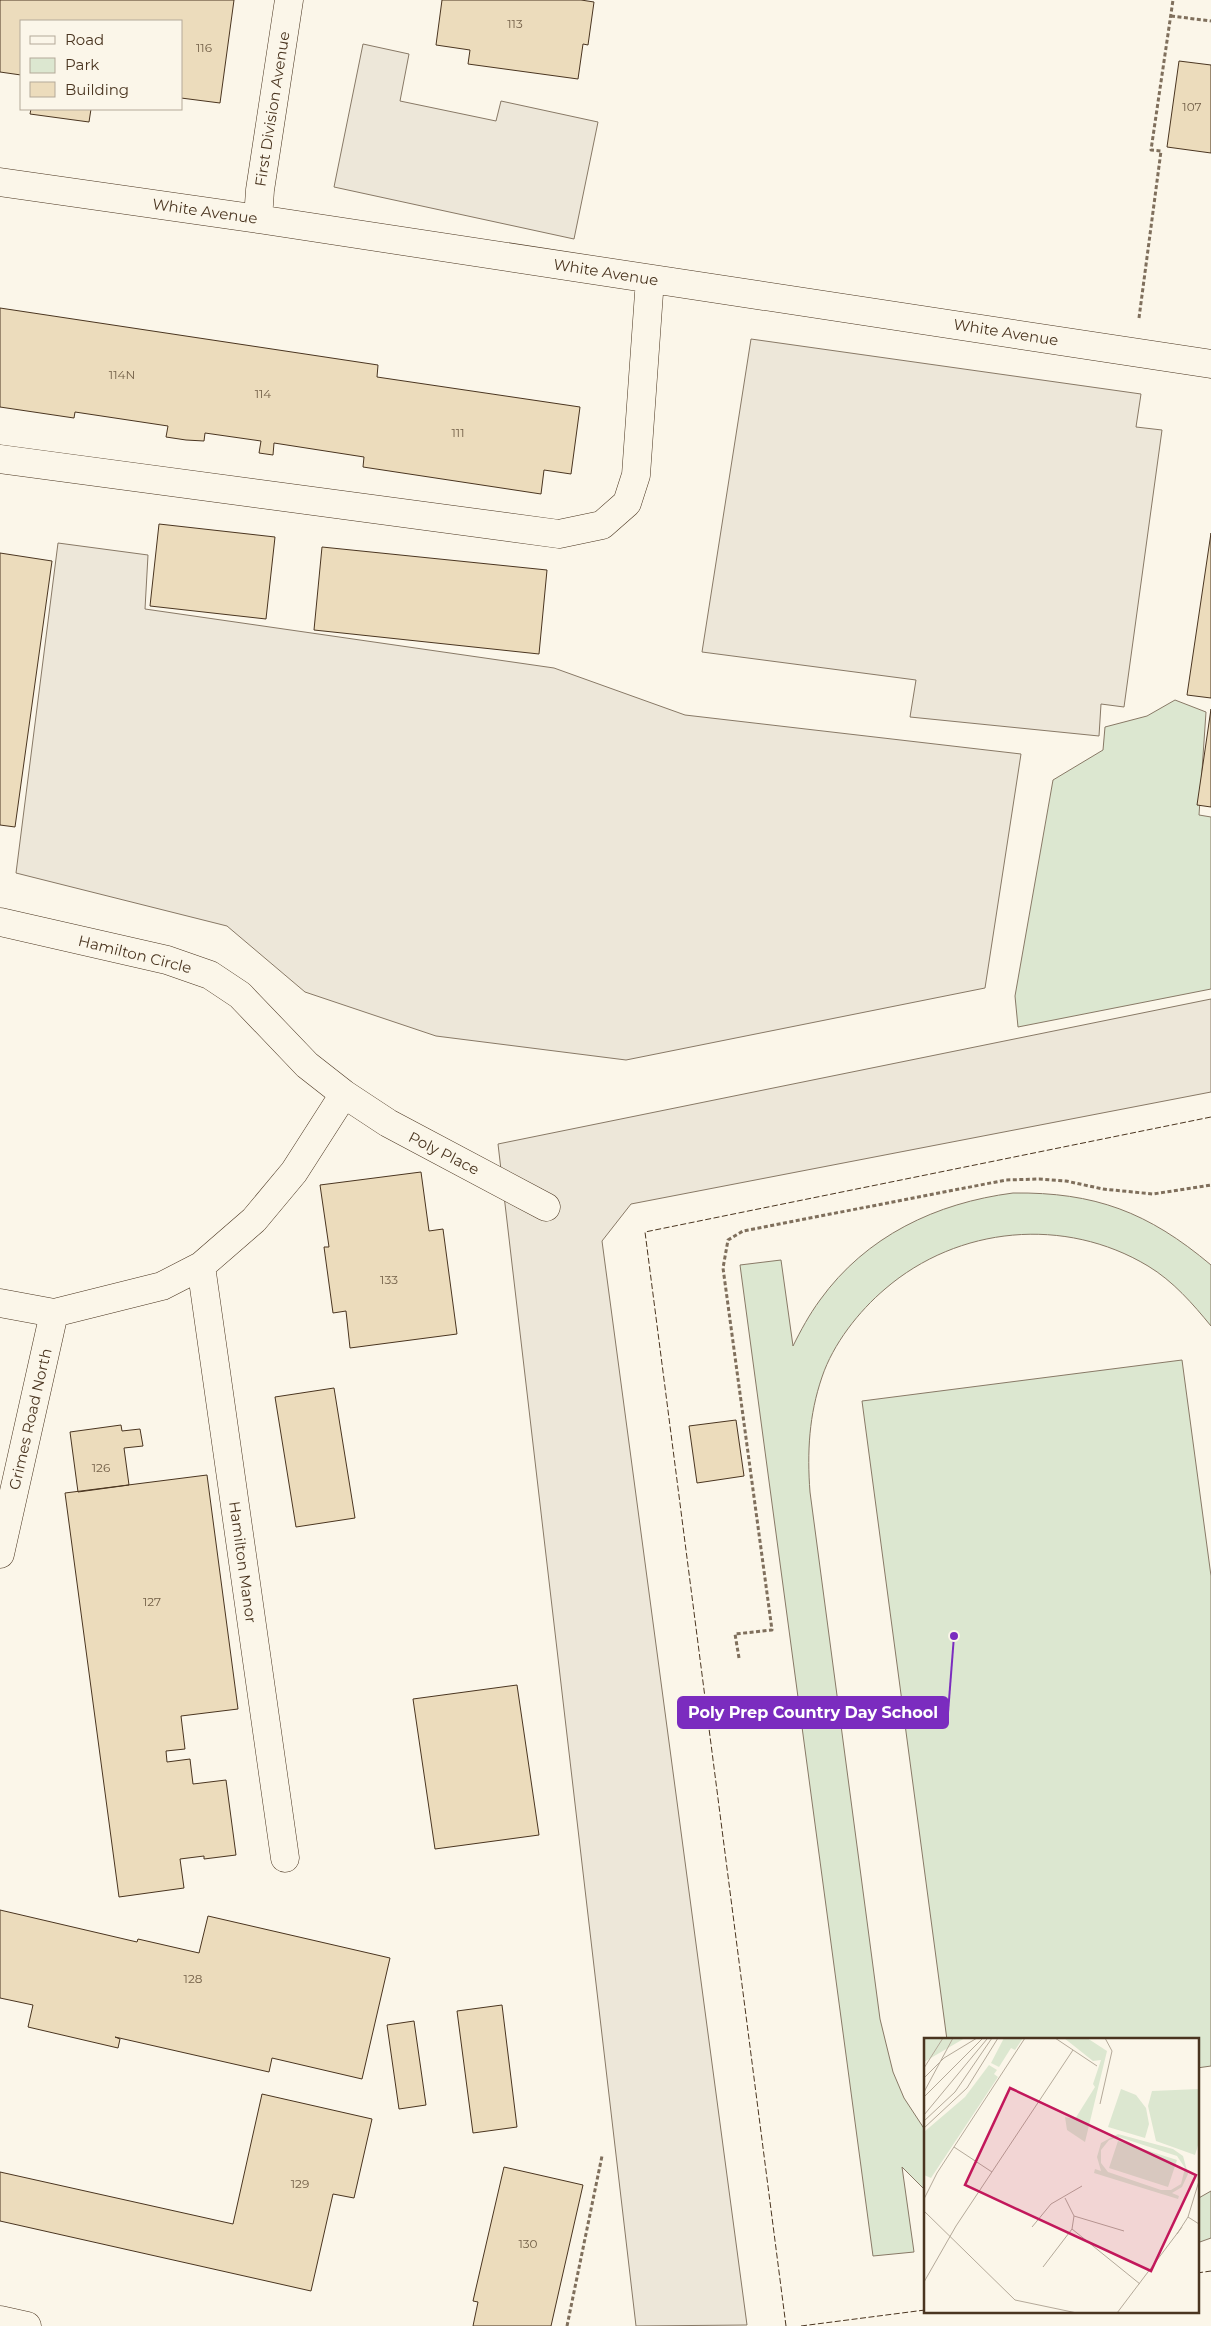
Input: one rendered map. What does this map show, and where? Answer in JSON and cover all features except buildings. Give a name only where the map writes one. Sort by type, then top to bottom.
[{"type":"street","name":"First Division Avenue","points":[[258,219],[260,190],[289,0]]},
{"type":"street","name":"White Avenue","points":[[0,182],[258,219],[1211,364]]},
{"type":"street","points":[[0,460],[559,534],[602,525],[627,503],[636,475],[650,279]]},
{"type":"street","name":"Hamilton Circle","points":[[0,922],[168,960],[210,975],[240,995],[308,1064],[344,1094]]},
{"type":"street","points":[[0,1303],[54,1313],[162,1286],[201,1266],[254,1220],[294,1172],[344,1094]]},
{"type":"street","name":"Poly Place","points":[[344,1094],[388,1123],[546,1207]]},
{"type":"street","name":"Hamilton Manor","points":[[201,1266],[285,1858]]},
{"type":"street","name":"Grimes Road North","points":[[0,1554],[54,1313]]},
{"type":"street","points":[[0,2320],[28,2326]]},
{"type":"path","points":[[1138,320],[1161,151],[1151,150],[1173,0]]},
{"type":"path","points":[[1171,16],[1211,22]]},
{"type":"path","points":[[739,1658],[735,1634],[772,1630],[723,1268],[728,1240],[743,1231],[1006,1180],[1039,1179],[1066,1181],[1102,1189],[1153,1194],[1211,1185]]},
{"type":"path","points":[[567,2326],[602,2156]]},
{"type":"green space","points":[[1175,700],[1206,712],[1199,815],[1211,817],[1211,989],[1018,1027],[1015,996],[1053,780],[1103,750],[1105,727],[1147,716]]},
{"type":"green space","points":[[1013,1193],[1070,1196],[1095,1201],[1119,1209],[1165,1231],[1211,1265],[1211,1326],[1190,1301],[1166,1279],[1148,1266],[1116,1250],[1082,1240],[1048,1235],[1013,1235],[978,1241],[945,1252],[914,1268],[885,1289],[866,1307],[840,1340],[822,1377],[814,1405],[810,1434],[810,1492],[880,2019],[893,2072],[904,2098],[924,2128],[924,2189],[902,2167],[914,2252],[873,2256],[740,1265],[781,1260],[793,1346],[820,1300],[838,1277],[859,1258],[905,1226],[930,1214],[984,1198]]},
{"type":"green space","points":[[1182,1360],[1211,1576],[1211,2066],[1198,2068],[1198,2038],[947,2038],[862,1401]]},
{"type":"green space","points":[[1211,2191],[1211,2238],[1198,2243],[1198,2198]]},
{"type":"shaded area","points":[[363,44],[409,54],[400,101],[496,121],[501,101],[598,122],[574,239],[334,187]]},
{"type":"shaded area","points":[[751,339],[1141,394],[1136,427],[1162,430],[1124,707],[1101,704],[1099,736],[910,717],[916,680],[702,652]]},
{"type":"shaded area","points":[[58,543],[148,555],[145,609],[554,668],[685,715],[1021,754],[985,988],[626,1060],[436,1036],[305,992],[227,926],[16,873]]},
{"type":"shaded area","points":[[1211,999],[1211,1092],[631,1204],[602,1241],[747,2325],[636,2326],[498,1144]]},
{"type":"fence","points":[[786,2326],[645,1232],[1211,1117]]},
{"type":"fence","points":[[1198,2273],[1211,2271]]},
{"type":"fence","points":[[801,2326],[924,2310]]},
{"type":"place","name":"Poly Prep Country Day School","points":[[954,1636]]}]
